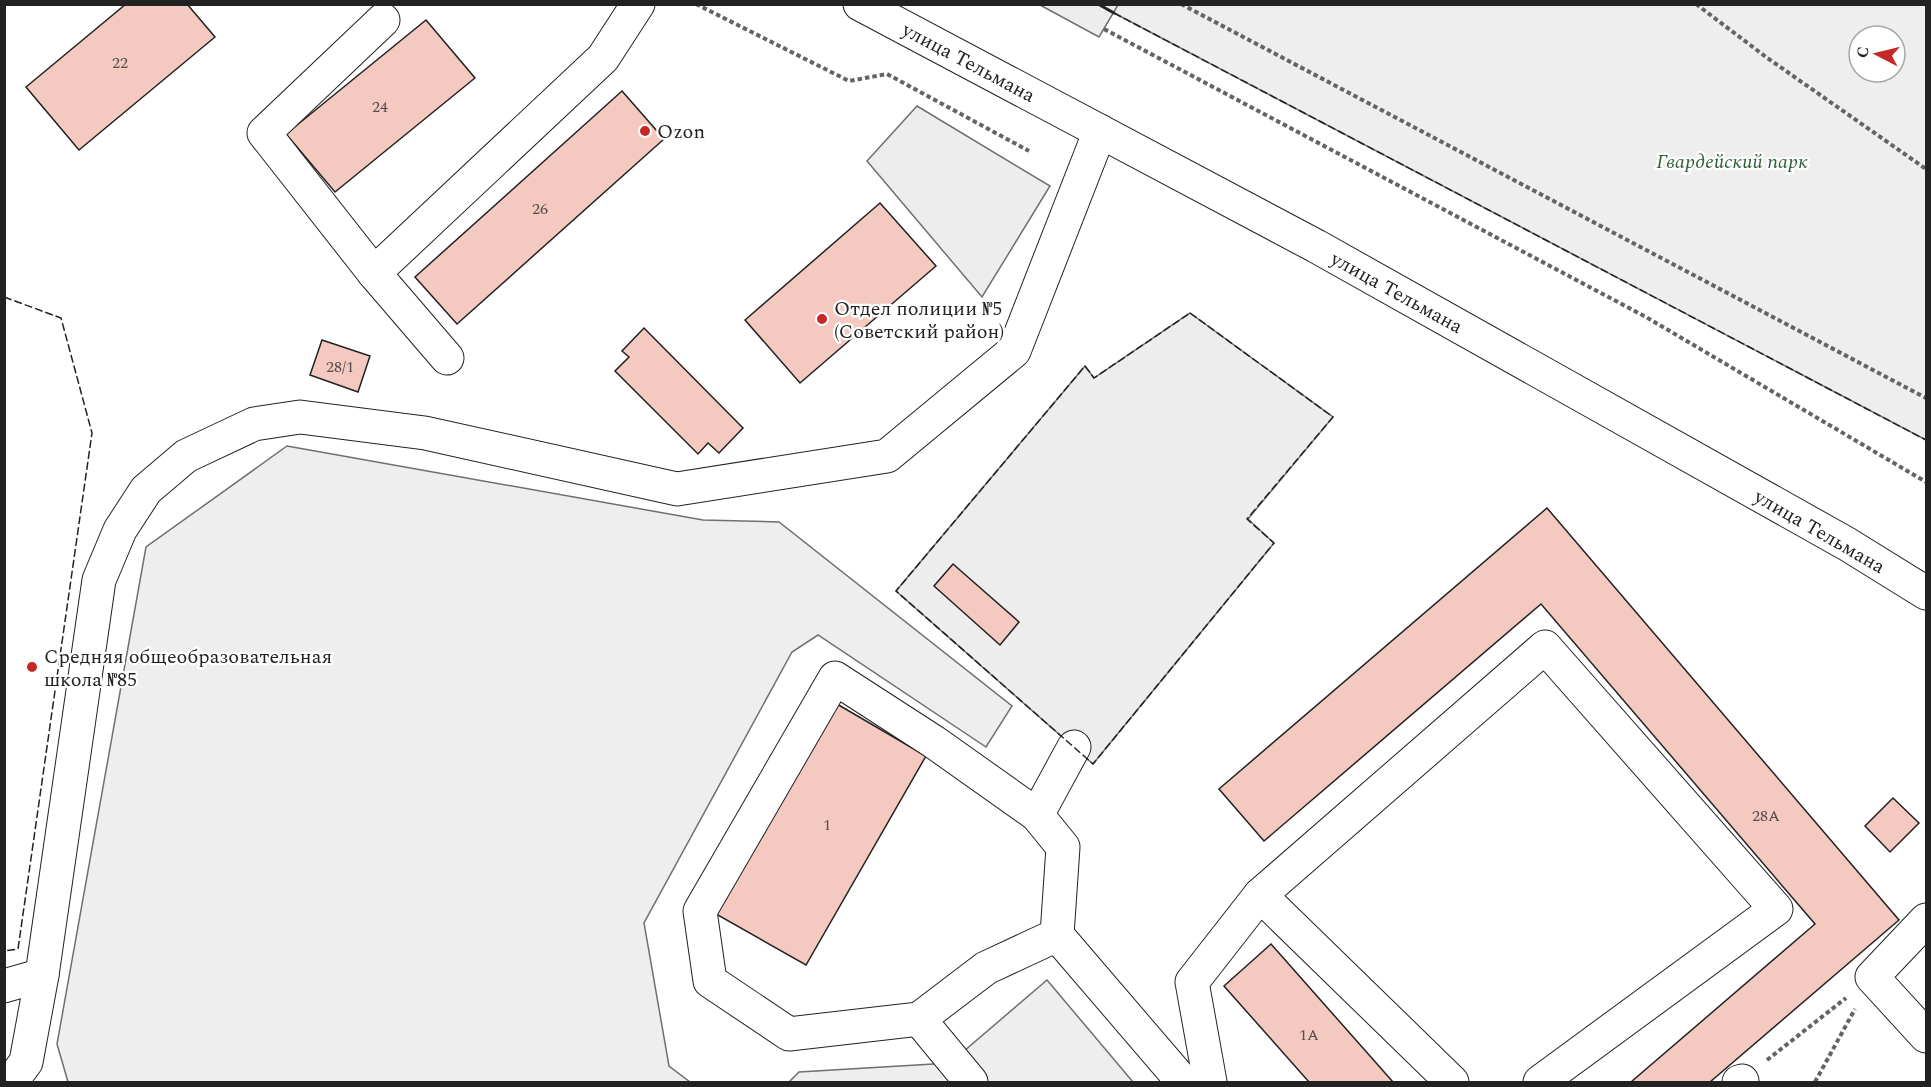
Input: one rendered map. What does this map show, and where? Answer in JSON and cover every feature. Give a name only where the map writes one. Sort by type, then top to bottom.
[{"type":"main road","points":[[374,273],[603,58],[638,4]]},
{"type":"main road","name":"улица Тельмана","points":[[860,4],[1316,246],[1847,544],[1926,594]]},
{"type":"main road","points":[[383,20],[264,133],[374,273],[447,358]]},
{"type":"main road","points":[[11,1083],[26,1062],[42,975],[99,580],[120,530],[146,489],[186,456],[254,424],[300,417],[425,434],[677,489],[887,456],[1014,351],[1100,131]]},
{"type":"main road","points":[[1209,1083],[1192,982],[1260,895],[1545,647],[1776,909],[1540,1083]]},
{"type":"main road","points":[[1057,935],[986,968],[919,1019],[789,1034],[710,981],[700,911],[835,678],[934,742],[1037,815],[1063,848],[1057,935],[1183,1083]]},
{"type":"main road","points":[[1037,815],[1074,747]]},
{"type":"main road","points":[[1260,895],[1452,1083]]},
{"type":"main road","points":[[1926,920],[1872,976],[1926,1036]]},
{"type":"main road","points":[[4,986],[42,975]]},
{"type":"main road","points":[[919,1019],[971,1083]]},
{"type":"path","points":[[696,4],[849,81],[887,74],[1029,151]]},
{"type":"path","points":[[1181,4],[1926,398]]},
{"type":"path","points":[[1696,4],[1766,57],[1926,170]]},
{"type":"path","points":[[1104,29],[1646,317],[1926,482]]},
{"type":"path","points":[[1740,1082],[1872,976]]},
{"type":"path","points":[[1815,1083],[1872,976]]},
{"type":"green space","name":"Гвардейский парк","points":[[1098,5],[1926,5],[1926,440]]},
{"type":"green space","points":[[287,446],[703,520],[779,522],[1012,706],[986,747],[818,635],[792,652],[644,923],[669,1066],[690,1082],[68,1082],[57,1044],[146,547]]},
{"type":"green space","points":[[1047,980],[1133,1082],[789,1082],[799,1072],[950,1063]]},
{"type":"shaded area","points":[[1040,5],[1118,5],[1099,37]]},
{"type":"shaded area","points":[[917,106],[1050,186],[982,297],[867,161]]},
{"type":"shaded area","points":[[1190,313],[1333,417],[1248,519],[1274,543],[1093,764],[896,591],[1085,366],[1094,378]]},
{"type":"building","points":[[126,4],[187,4],[215,37],[79,150],[26,87]]},
{"type":"building","points":[[426,20],[475,78],[335,192],[286,134]]},
{"type":"building","points":[[622,91],[664,139],[457,324],[415,277]]},
{"type":"building","points":[[880,203],[936,266],[800,383],[745,320]]},
{"type":"building","points":[[644,328],[743,428],[719,453],[708,443],[698,454],[615,371],[629,357],[622,351]]},
{"type":"building","points":[[322,340],[370,356],[358,392],[310,375]]},
{"type":"building","points":[[1547,508],[1899,920],[1710,1082],[1631,1082],[1815,924],[1541,604],[1264,841],[1219,789]]},
{"type":"building","points":[[953,564],[1019,622],[1000,645],[934,586]]},
{"type":"building","points":[[837,704],[926,756],[806,965],[716,914]]},
{"type":"building","points":[[1893,798],[1919,823],[1890,852],[1865,826]]},
{"type":"building","points":[[1271,944],[1393,1082],[1309,1082],[1224,986]]},
{"type":"fence","points":[[1114,13],[1926,440]]},
{"type":"fence","points":[[4,297],[61,318],[92,433],[18,949],[4,951]]},
{"type":"fence","points":[[1190,313],[1333,417],[1247,519],[1274,543],[1093,764],[896,591],[1085,366],[1094,378],[1190,313]]},
{"type":"wall","points":[[1098,4],[1114,13]]},
{"type":"place","name":"Ozon","points":[[645,131]]},
{"type":"place","name":"Отдел полиции №5 (Советский район)","points":[[822,319]]},
{"type":"place","name":"Средняя общеобразовательная школа №85","points":[[32,667]]}]
